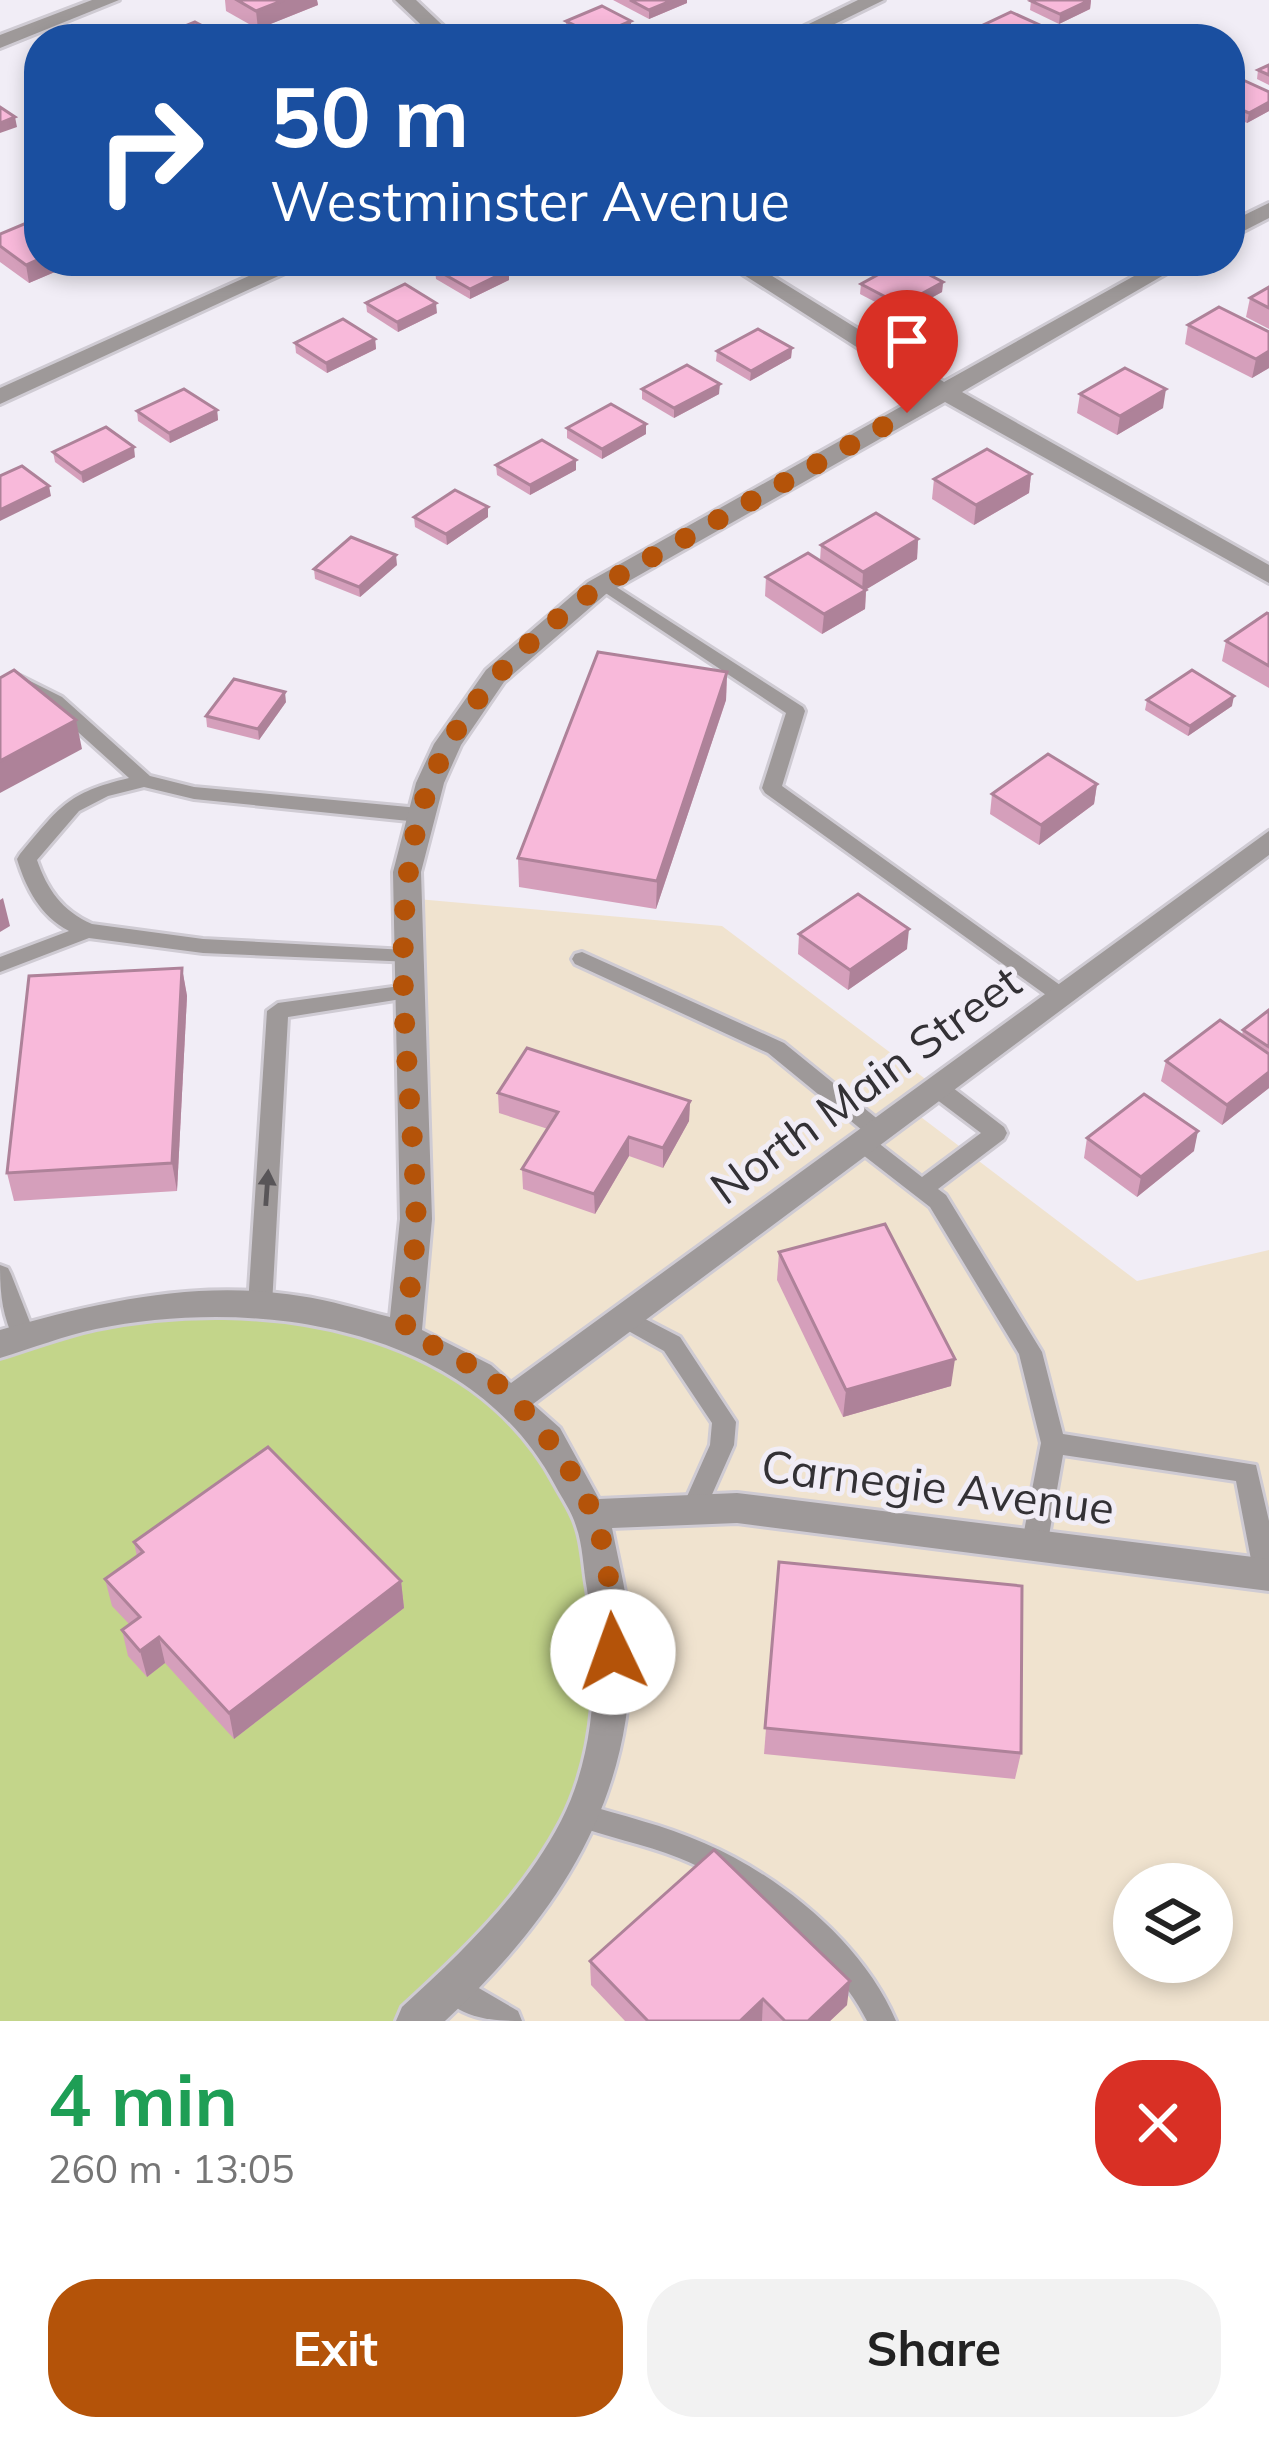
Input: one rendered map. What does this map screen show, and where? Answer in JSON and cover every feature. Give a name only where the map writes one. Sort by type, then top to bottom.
[{"type":"street","points":[[47,24],[109,0]]},
{"type":"street","points":[[405,0],[431,24]]},
{"type":"street","points":[[821,24],[874,0]]},
{"type":"street","points":[[0,397],[267,276]]},
{"type":"street","points":[[757,276],[945,392],[1269,575]]},
{"type":"street","points":[[405,1331],[416,1219],[407,872],[419,815],[448,744],[495,676],[553,621],[604,584],[1150,276]]},
{"type":"street","name":"North Main Street","points":[[514,1399],[1269,841]]},
{"type":"street","points":[[11,1339],[92,1313],[168,1302],[260,1305],[405,1331],[486,1375],[514,1399],[593,1514],[612,1605],[614,1698],[607,1738],[581,1815],[536,1898],[416,2021]]},
{"type":"street","name":"Carnegie Avenue","points":[[593,1514],[736,1508],[1268,1575]]},
{"type":"lane","points":[[604,584],[796,711],[772,788],[1060,995]]},
{"type":"lane","points":[[0,689],[16,680],[55,701],[144,781],[194,794],[419,815]]},
{"type":"lane","points":[[144,781],[101,791],[72,806],[27,859],[37,890],[68,922],[88,931],[203,946],[406,957]]},
{"type":"lane","points":[[0,965],[88,931]]},
{"type":"lane","points":[[582,959],[776,1048],[938,1201],[1030,1352],[1052,1443],[1034,1547]]},
{"type":"lane","points":[[260,1305],[278,1011],[407,992]]},
{"type":"lane","points":[[922,1189],[996,1133],[936,1087]]},
{"type":"lane","points":[[0,1274],[11,1339]]},
{"type":"lane","points":[[624,1317],[672,1344],[724,1422],[722,1445],[693,1510]]},
{"type":"lane","points":[[1052,1443],[1247,1472],[1268,1575]]},
{"type":"lane","points":[[581,1815],[705,1857],[755,1891],[819,1937],[875,2003],[882,2021]]},
{"type":"lane","points":[[453,1987],[508,2021]]},
{"type":"shaded area","points":[[406,898],[722,926],[936,1087],[909,1108],[1137,1281],[1269,1250],[1269,2021],[416,2021],[405,1331]]},
{"type":"green space","points":[[168,1302],[405,1331],[551,1446],[612,1605],[576,1830],[416,2021],[0,2021],[0,1344]]},
{"type":"building","points":[[237,0],[284,0],[256,11]]},
{"type":"building","points":[[630,0],[673,0],[649,10]]},
{"type":"building","points":[[1034,0],[1090,0],[1060,14]]},
{"type":"building","points":[[602,6],[631,21],[572,24],[566,21]]},
{"type":"building","points":[[1011,12],[1038,24],[986,24]]},
{"type":"building","points":[[1245,81],[1269,92],[1269,102],[1245,111]]},
{"type":"building","points":[[0,107],[15,117],[0,123]]},
{"type":"building","points":[[24,224],[24,264],[0,246],[0,234]]},
{"type":"building","points":[[447,276],[497,276],[470,289]]},
{"type":"building","points":[[876,276],[932,276],[943,282],[901,305],[861,284]]},
{"type":"building","points":[[405,284],[436,303],[397,322],[366,303]]},
{"type":"building","points":[[1269,287],[1269,308],[1250,298]]},
{"type":"building","points":[[1219,307],[1269,332],[1269,351],[1256,359],[1188,325]]},
{"type":"building","points":[[343,319],[375,339],[326,363],[295,343]]},
{"type":"building","points":[[758,329],[792,348],[751,371],[717,351]]},
{"type":"building","points":[[687,365],[720,384],[674,408],[642,389]]},
{"type":"building","points":[[1125,368],[1166,389],[1120,416],[1080,394]]},
{"type":"building","points":[[184,389],[217,410],[169,433],[137,411]]},
{"type":"building","points":[[611,404],[646,424],[602,449],[567,428]]},
{"type":"building","points":[[106,427],[134,447],[81,473],[53,452]]},
{"type":"building","points":[[542,440],[576,460],[530,485],[496,465]]},
{"type":"building","points":[[987,449],[1031,474],[976,505],[934,479]]},
{"type":"building","points":[[22,466],[49,486],[0,510],[0,476]]},
{"type":"building","points":[[455,490],[488,507],[446,534],[414,517]]},
{"type":"building","points":[[876,513],[918,539],[863,572],[821,545]]},
{"type":"building","points":[[351,537],[396,555],[359,587],[314,569]]},
{"type":"building","points":[[808,553],[866,590],[824,614],[766,577]]},
{"type":"building","points":[[1269,614],[1269,666],[1226,641]]},
{"type":"building","points":[[598,652],[727,672],[657,881],[518,858]]},
{"type":"building","points":[[14,670],[76,720],[0,761],[0,678]]},
{"type":"building","points":[[1192,670],[1234,696],[1190,726],[1147,700]]},
{"type":"building","points":[[234,679],[285,692],[258,729],[206,716]]},
{"type":"building","points":[[1048,754],[1097,784],[1041,825],[992,794]]},
{"type":"building","points":[[858,894],[909,929],[850,970],[799,934]]},
{"type":"building","points":[[182,968],[172,1163],[7,1173],[29,976]]},
{"type":"building","points":[[1269,1010],[1269,1047],[1243,1030]]},
{"type":"building","points":[[1220,1020],[1269,1054],[1269,1072],[1227,1105],[1166,1061]]},
{"type":"building","points":[[527,1048],[690,1101],[663,1148],[629,1137],[594,1194],[522,1169],[558,1112],[498,1093]]},
{"type":"building","points":[[1144,1094],[1198,1131],[1141,1177],[1087,1138]]},
{"type":"building","points":[[885,1224],[955,1359],[846,1390],[779,1252]]},
{"type":"building","points":[[268,1447],[401,1581],[229,1713],[159,1637],[140,1651],[122,1630],[140,1617],[105,1579],[143,1552],[134,1542]]},
{"type":"building","points":[[779,1562],[1022,1586],[1021,1753],[765,1728]]},
{"type":"building","points":[[714,1850],[850,1981],[808,2021],[785,2021],[763,1999],[740,2021],[648,2021],[590,1961]]},
{"type":"route","points":[[613,1652],[612,1605],[593,1514],[551,1446],[514,1399],[486,1375],[405,1331],[416,1219],[405,937],[407,872],[416,826],[448,744],[495,676],[553,621],[597,588],[907,413]]}]
